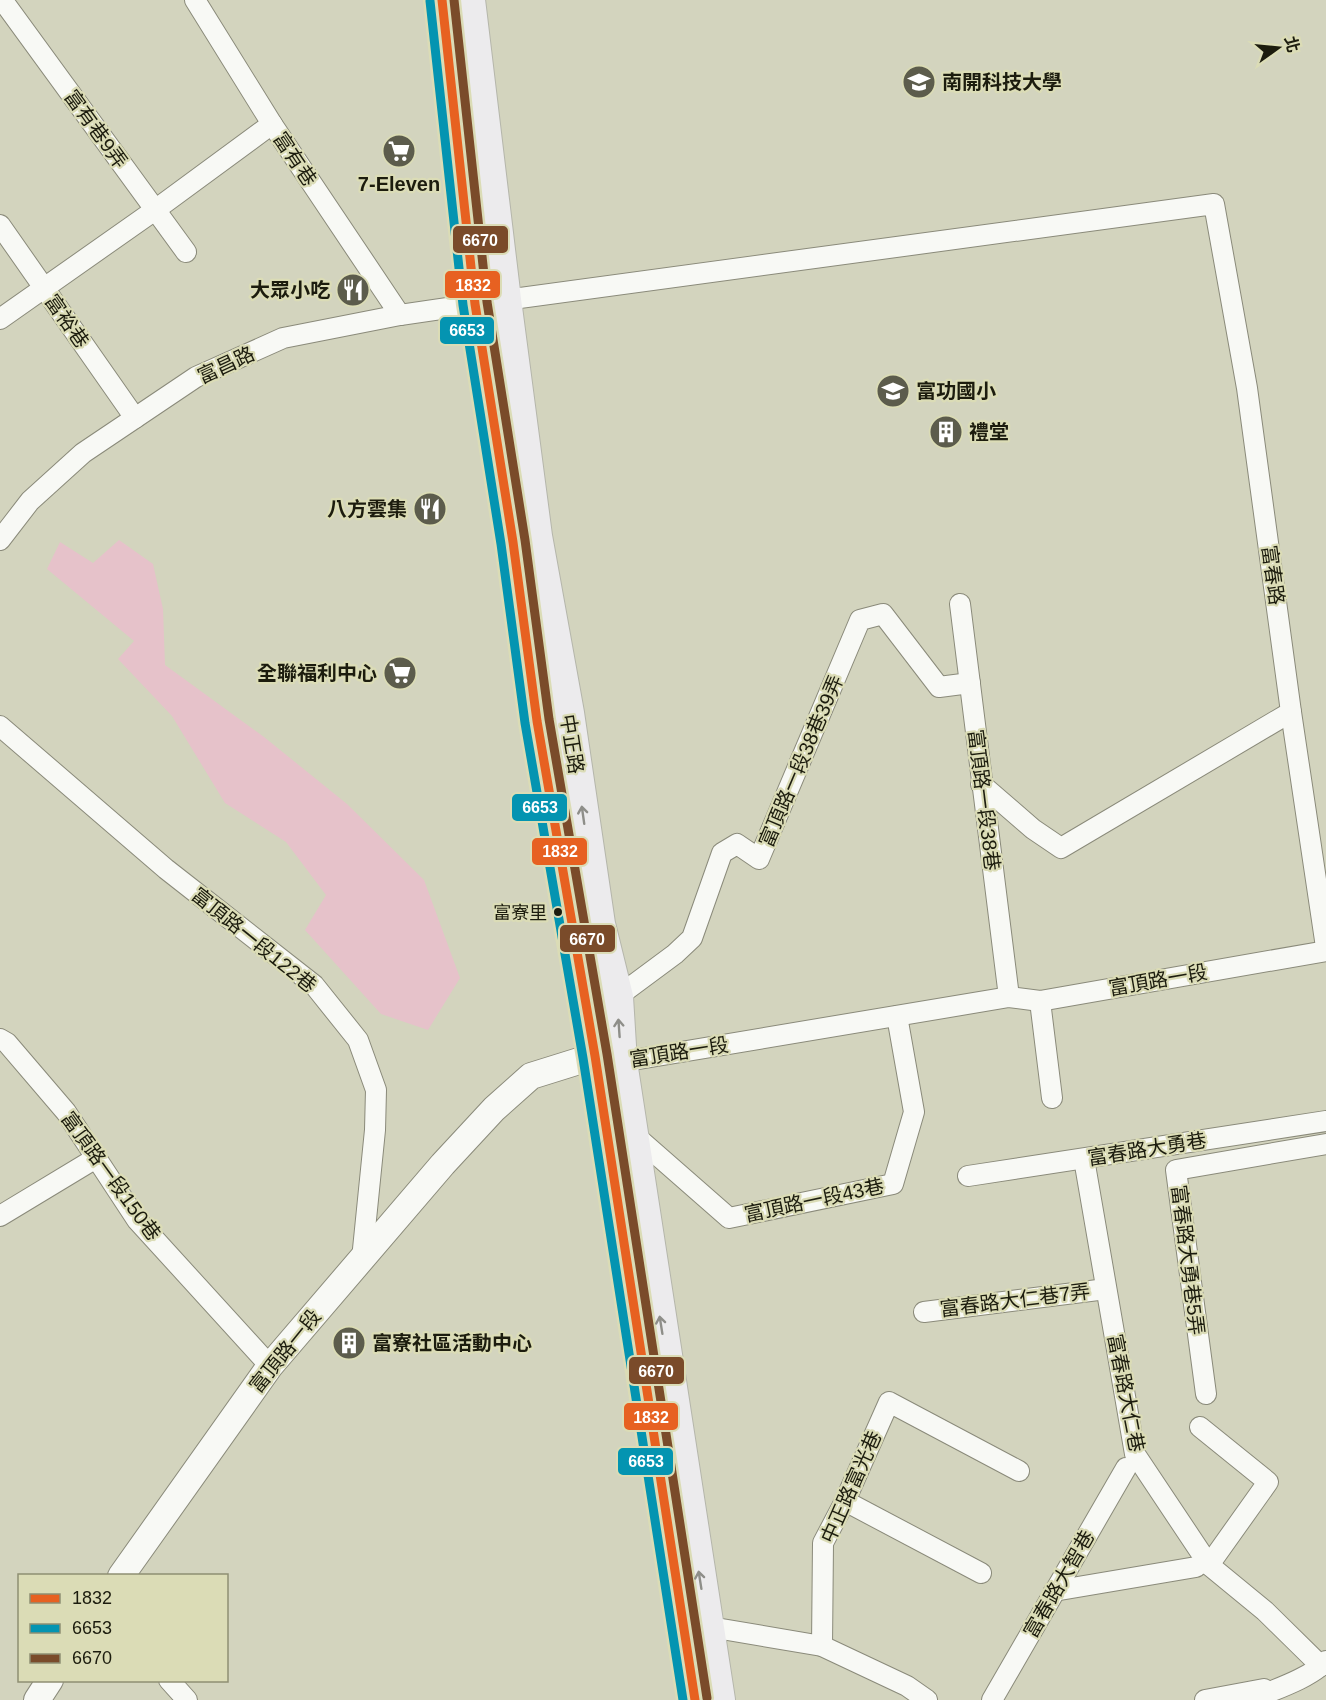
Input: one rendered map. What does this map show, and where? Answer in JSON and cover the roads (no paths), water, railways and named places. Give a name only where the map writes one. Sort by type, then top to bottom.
[{"type":"main road","name":"中正路","points":[[442,0],[490,302],[568,713],[599,924],[617,997],[608,1059],[632,1133],[694,1624],[694,1700]]},
{"type":"main road","name":"中正路","points":[[469,0],[490,302],[513,542],[537,722],[608,1059],[664,1498],[694,1624],[719,1700]]},
{"type":"street","name":"富有巷","points":[[195,0],[272,124],[400,315]]},
{"type":"street","name":"富有巷9弄","points":[[6,5],[186,252]]},
{"type":"street","points":[[0,319],[156,210],[272,124]]},
{"type":"street","name":"富昌路","points":[[0,540],[30,501],[83,453],[196,377],[283,338],[400,315],[490,302],[1214,204]]},
{"type":"street","name":"富春路","points":[[1214,204],[1247,388],[1326,949]]},
{"type":"street","name":"富裕巷","points":[[0,225],[135,418]]},
{"type":"street","name":"富頂路一段38巷","points":[[960,604],[1009,997]]},
{"type":"street","name":"富頂路一段38巷39弄","points":[[617,997],[675,954],[692,938],[722,853],[737,844],[759,859],[860,621],[883,614],[939,687],[969,683]]},
{"type":"street","points":[[981,784],[1033,829],[1062,848],[1291,712]]},
{"type":"street","name":"富頂路一段122巷","points":[[0,726],[166,869],[314,985],[358,1040],[376,1090],[375,1130],[362,1259]]},
{"type":"street","name":"富頂路一段","points":[[122,1574],[270,1366],[443,1164],[494,1109],[531,1076],[608,1059],[1009,997],[1040,1001],[1326,949]]},
{"type":"street","points":[[1040,1001],[1052,1098]]},
{"type":"street","name":"富頂路一段43巷","points":[[632,1133],[729,1218],[893,1184],[914,1112],[897,1016]]},
{"type":"street","name":"富頂路一段150巷","points":[[0,1039],[7,1043],[66,1112],[136,1220],[270,1366]]},
{"type":"street","name":"富春路大勇巷","points":[[968,1176],[1326,1121]]},
{"type":"street","name":"富春路大勇巷5弄","points":[[1206,1394],[1176,1170],[1326,1144]]},
{"type":"street","points":[[0,1216],[96,1158]]},
{"type":"street","name":"富春路大仁巷","points":[[1084,1159],[1135,1454],[1202,1566],[1265,1611],[1323,1664]]},
{"type":"street","name":"富春路大仁巷7弄","points":[[924,1312],[1107,1289]]},
{"type":"street","name":"中正路富光巷","points":[[822,1646],[822,1543],[845,1501],[889,1402],[1019,1471]]},
{"type":"street","points":[[1054,1591],[1202,1566],[1268,1482],[1200,1427]]},
{"type":"street","name":"富春路大智巷","points":[[992,1700],[1126,1468]]},
{"type":"street","points":[[845,1501],[981,1573]]},
{"type":"street","points":[[694,1624],[822,1646],[907,1686],[927,1700]]},
{"type":"street","points":[[1250,1700],[1289,1692],[1323,1664]]},
{"type":"street","points":[[37,1700],[49,1682]]},
{"type":"street","points":[[171,1682],[187,1700]]},
{"type":"street","points":[[1204,1700],[1289,1692]]},
{"type":"place","name":"南開科技大學","points":[[919,82]]},
{"type":"place","name":"7-Eleven","points":[[399,151]]},
{"type":"place","name":"大眾小吃","points":[[353,290]]},
{"type":"place","name":"富功國小","points":[[893,391]]},
{"type":"place","name":"禮堂","points":[[946,432]]},
{"type":"place","name":"八方雲集","points":[[430,509]]},
{"type":"place","name":"全聯福利中心","points":[[400,673]]},
{"type":"place","name":"富寮里","points":[[558,912]]},
{"type":"place","name":"富寮社區活動中心","points":[[349,1343]]}]
